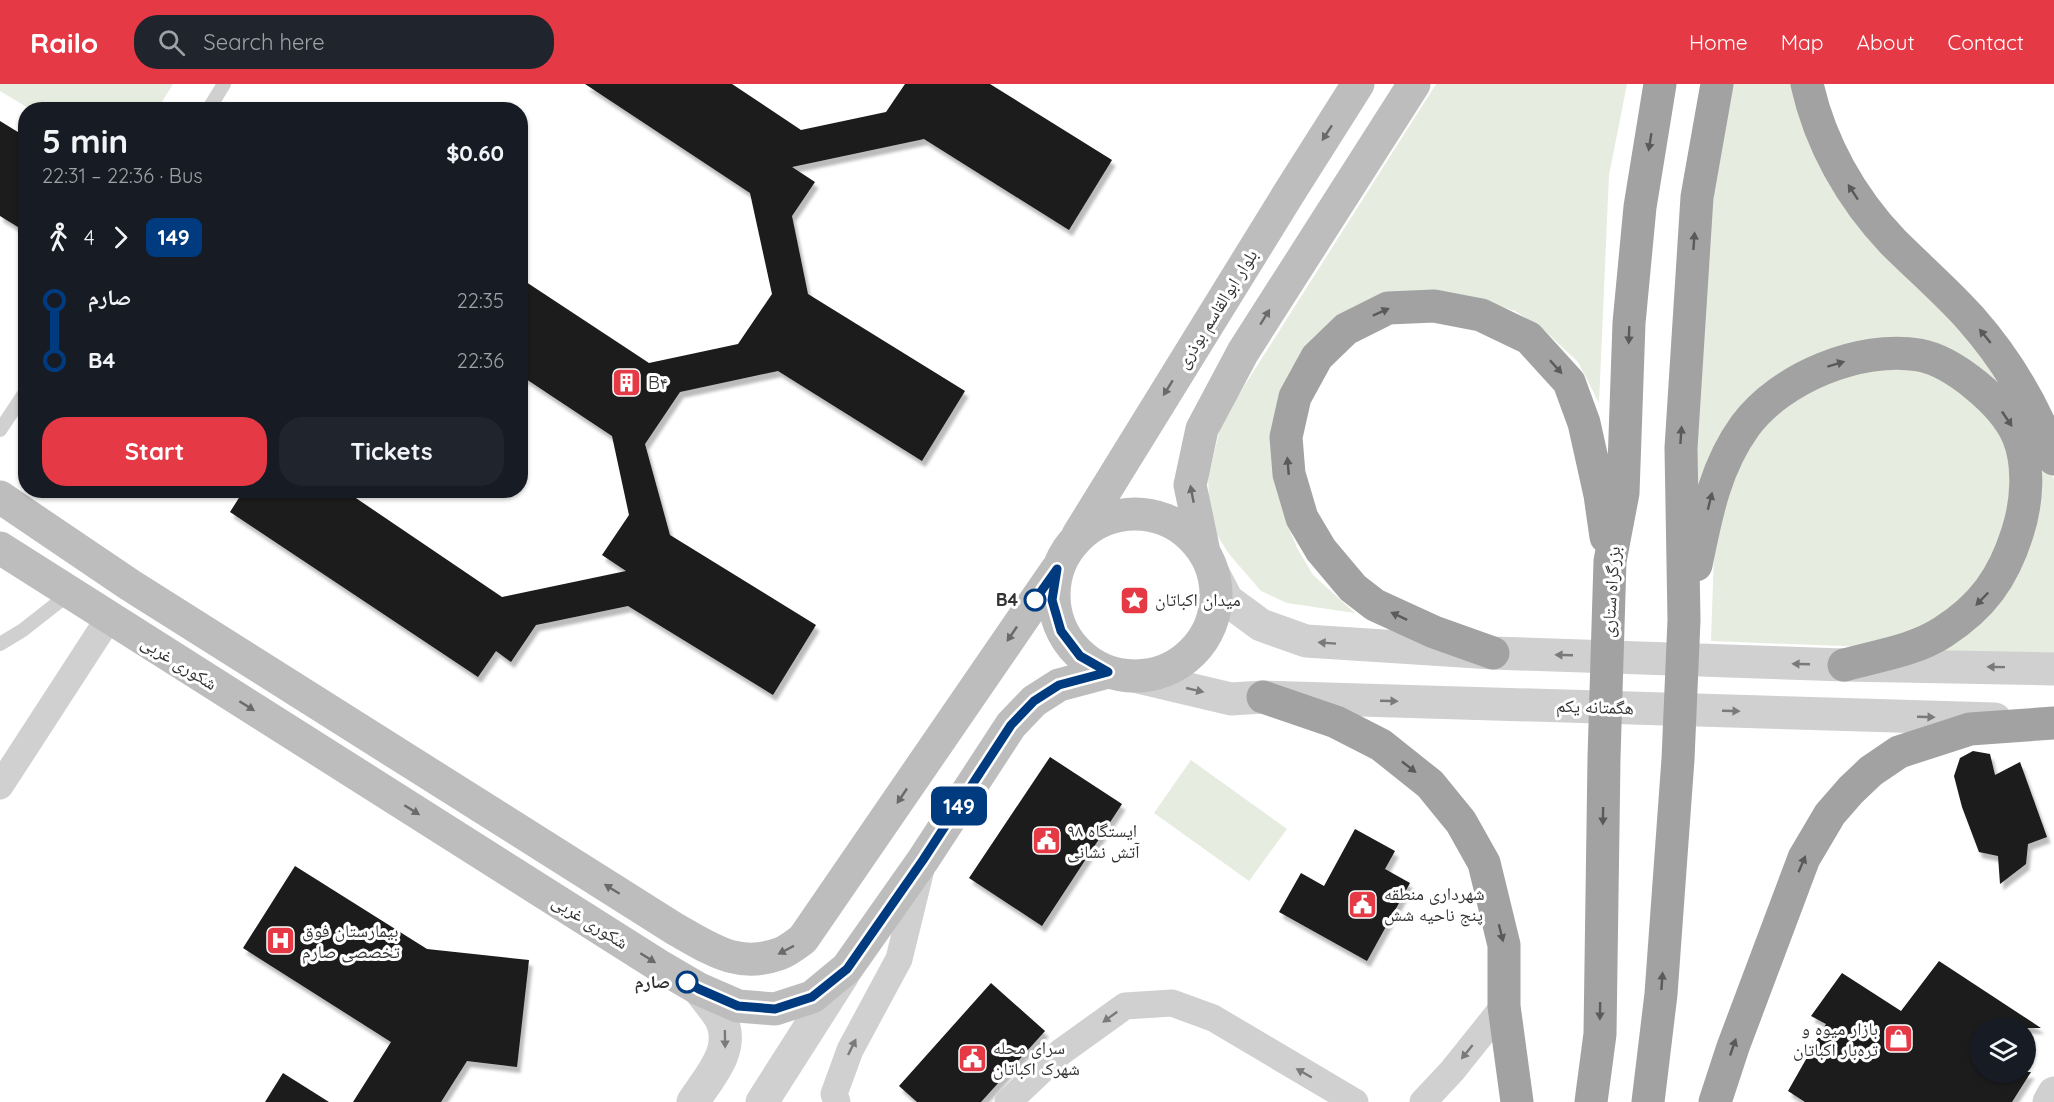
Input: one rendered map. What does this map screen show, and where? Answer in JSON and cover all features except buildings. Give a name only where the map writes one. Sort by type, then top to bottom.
[{"type":"highway","name":"بزرگراه ستاری","points":[[1591,1102],[1600,1034],[1604,758],[1610,561],[1623,493],[1629,322],[1640,207],[1660,84]]},
{"type":"highway","points":[[1648,1102],[1661,994],[1678,759],[1684,620],[1681,448],[1696,197],[1717,84]]},
{"type":"highway","points":[[1807,84],[1813,112],[1822,134],[1854,195],[1891,240],[1970,318],[1989,341],[2026,394],[2054,459]]},
{"type":"highway","points":[[1492,653],[1434,632],[1375,605],[1353,588],[1321,550],[1302,518],[1289,474],[1286,437],[1295,397],[1317,357],[1346,329],[1388,308],[1434,306],[1481,315],[1529,338],[1569,382],[1584,423],[1600,495],[1610,561]]},
{"type":"highway","points":[[1684,620],[1715,483],[1728,454],[1746,425],[1767,403],[1796,382],[1827,367],[1857,358],[1893,353],[1920,355],[1945,364],[1974,383],[2000,410],[2017,435],[2024,463],[2025,494],[2020,526],[2010,555],[1993,588],[1970,612],[1942,633],[1917,644],[1844,665]]},
{"type":"highway","points":[[1263,697],[1336,722],[1381,745],[1430,784],[1455,815],[1484,863],[1504,945],[1504,1006],[1517,1102]]},
{"type":"highway","points":[[1715,1102],[1733,1047],[1804,858],[1830,814],[1844,798],[1871,771],[1899,752],[1970,729],[2054,722]]},
{"type":"main road","name":"بلوار ابوالقاسم بوذری","points":[[1078,535],[1358,84]]},
{"type":"main road","points":[[1057,569],[1052,600],[1061,631],[1080,656],[1123,675],[1166,671],[1191,655],[1208,632],[1216,605],[1209,564],[1190,485],[1202,429],[1243,352],[1414,84]]},
{"type":"main road","points":[[1289,193],[1328,219]]},
{"type":"main road","points":[[0,497],[130,585],[675,929],[723,955],[752,960],[781,953],[803,939],[1078,535],[1108,517],[1145,514],[1179,526],[1209,564]]},
{"type":"main road","name":"شکوری غربی","points":[[0,548],[699,989],[738,1006],[775,1009],[812,997],[847,969],[923,860],[1011,725],[1034,701],[1059,685],[1123,675]]},
{"type":"main road","points":[[109,618],[130,585]]},
{"type":"street","points":[[1209,564],[1227,600],[1261,625],[1306,641],[1492,653],[1844,665],[2054,669]]},
{"type":"street","points":[[0,786],[109,618]]},
{"type":"street","name":"هگمتانه یکم","points":[[1123,675],[1231,699],[1263,697],[2054,722]]},
{"type":"street","points":[[837,1102],[834,1094],[850,1050],[899,959],[923,860]]},
{"type":"street","points":[[762,1102],[847,969]]},
{"type":"street","points":[[693,1102],[726,1049],[727,1034],[720,1018],[699,989]]},
{"type":"street","points":[[1008,1102],[1061,1052],[1125,1006],[1172,1003],[1213,1018],[1355,1102]]},
{"type":"street","points":[[1423,1102],[1452,1071],[1504,1006]]},
{"type":"street","points":[[2049,1102],[2054,1093]]},
{"type":"lane","points":[[213,102],[224,84]]},
{"type":"lane","points":[[0,430],[18,403]]},
{"type":"lane","points":[[0,644],[23,630],[70,593]]},
{"type":"shaded area","points":[[0,84],[173,84],[162,102],[18,102],[0,91]]},
{"type":"shaded area","points":[[1436,84],[1627,84],[1609,175],[1599,403],[1578,362],[1545,331],[1515,311],[1473,297],[1337,318],[1277,479],[1284,515],[1297,548],[1313,575],[1355,613],[1287,603],[1261,591],[1229,554],[1210,524],[1208,477],[1222,421]]},
{"type":"shaded area","points":[[1731,84],[1797,84],[2018,406],[1984,375],[1812,360],[1694,521],[1706,218]]},
{"type":"shaded area","points":[[1883,365],[1935,373],[1970,395],[2007,443],[2013,508],[1991,568],[1943,620],[1868,647],[1711,641],[1715,524],[1741,456],[1772,417],[1822,382]]},
{"type":"shaded area","points":[[2030,424],[2054,479],[2054,654],[1952,658],[1928,649],[1985,615]]},
{"type":"shaded area","points":[[1191,760],[1287,829],[1249,881],[1154,813]]},
{"type":"bus line","name":"149","points":[[687,982],[738,1006],[775,1009],[812,997],[847,969],[923,860],[1011,725],[1034,701],[1059,685],[1108,672],[1080,656],[1061,631],[1052,600],[1057,569],[1035,600]]},
{"type":"place","name":"B۴","points":[[627,383]]},
{"type":"place","name":"B4","points":[[1035,600]]},
{"type":"place","name":"میدان اکباتان","points":[[1134,600]]},
{"type":"place","name":"ایستگاه ۹۸ آتش نشانی","points":[[1046,841]]},
{"type":"place","name":"شهرداری منطقه پنج ناحیه شش","points":[[1363,904]]},
{"type":"place","name":"بیمارستان فوق تخصصی صارم","points":[[281,941]]},
{"type":"place","name":"صارم","points":[[687,982]]},
{"type":"place","name":"بازار میوه و تره‌بار اکباتان","points":[[1899,1039]]},
{"type":"place","name":"سرای محله شهرک اکباتان","points":[[972,1058]]}]
